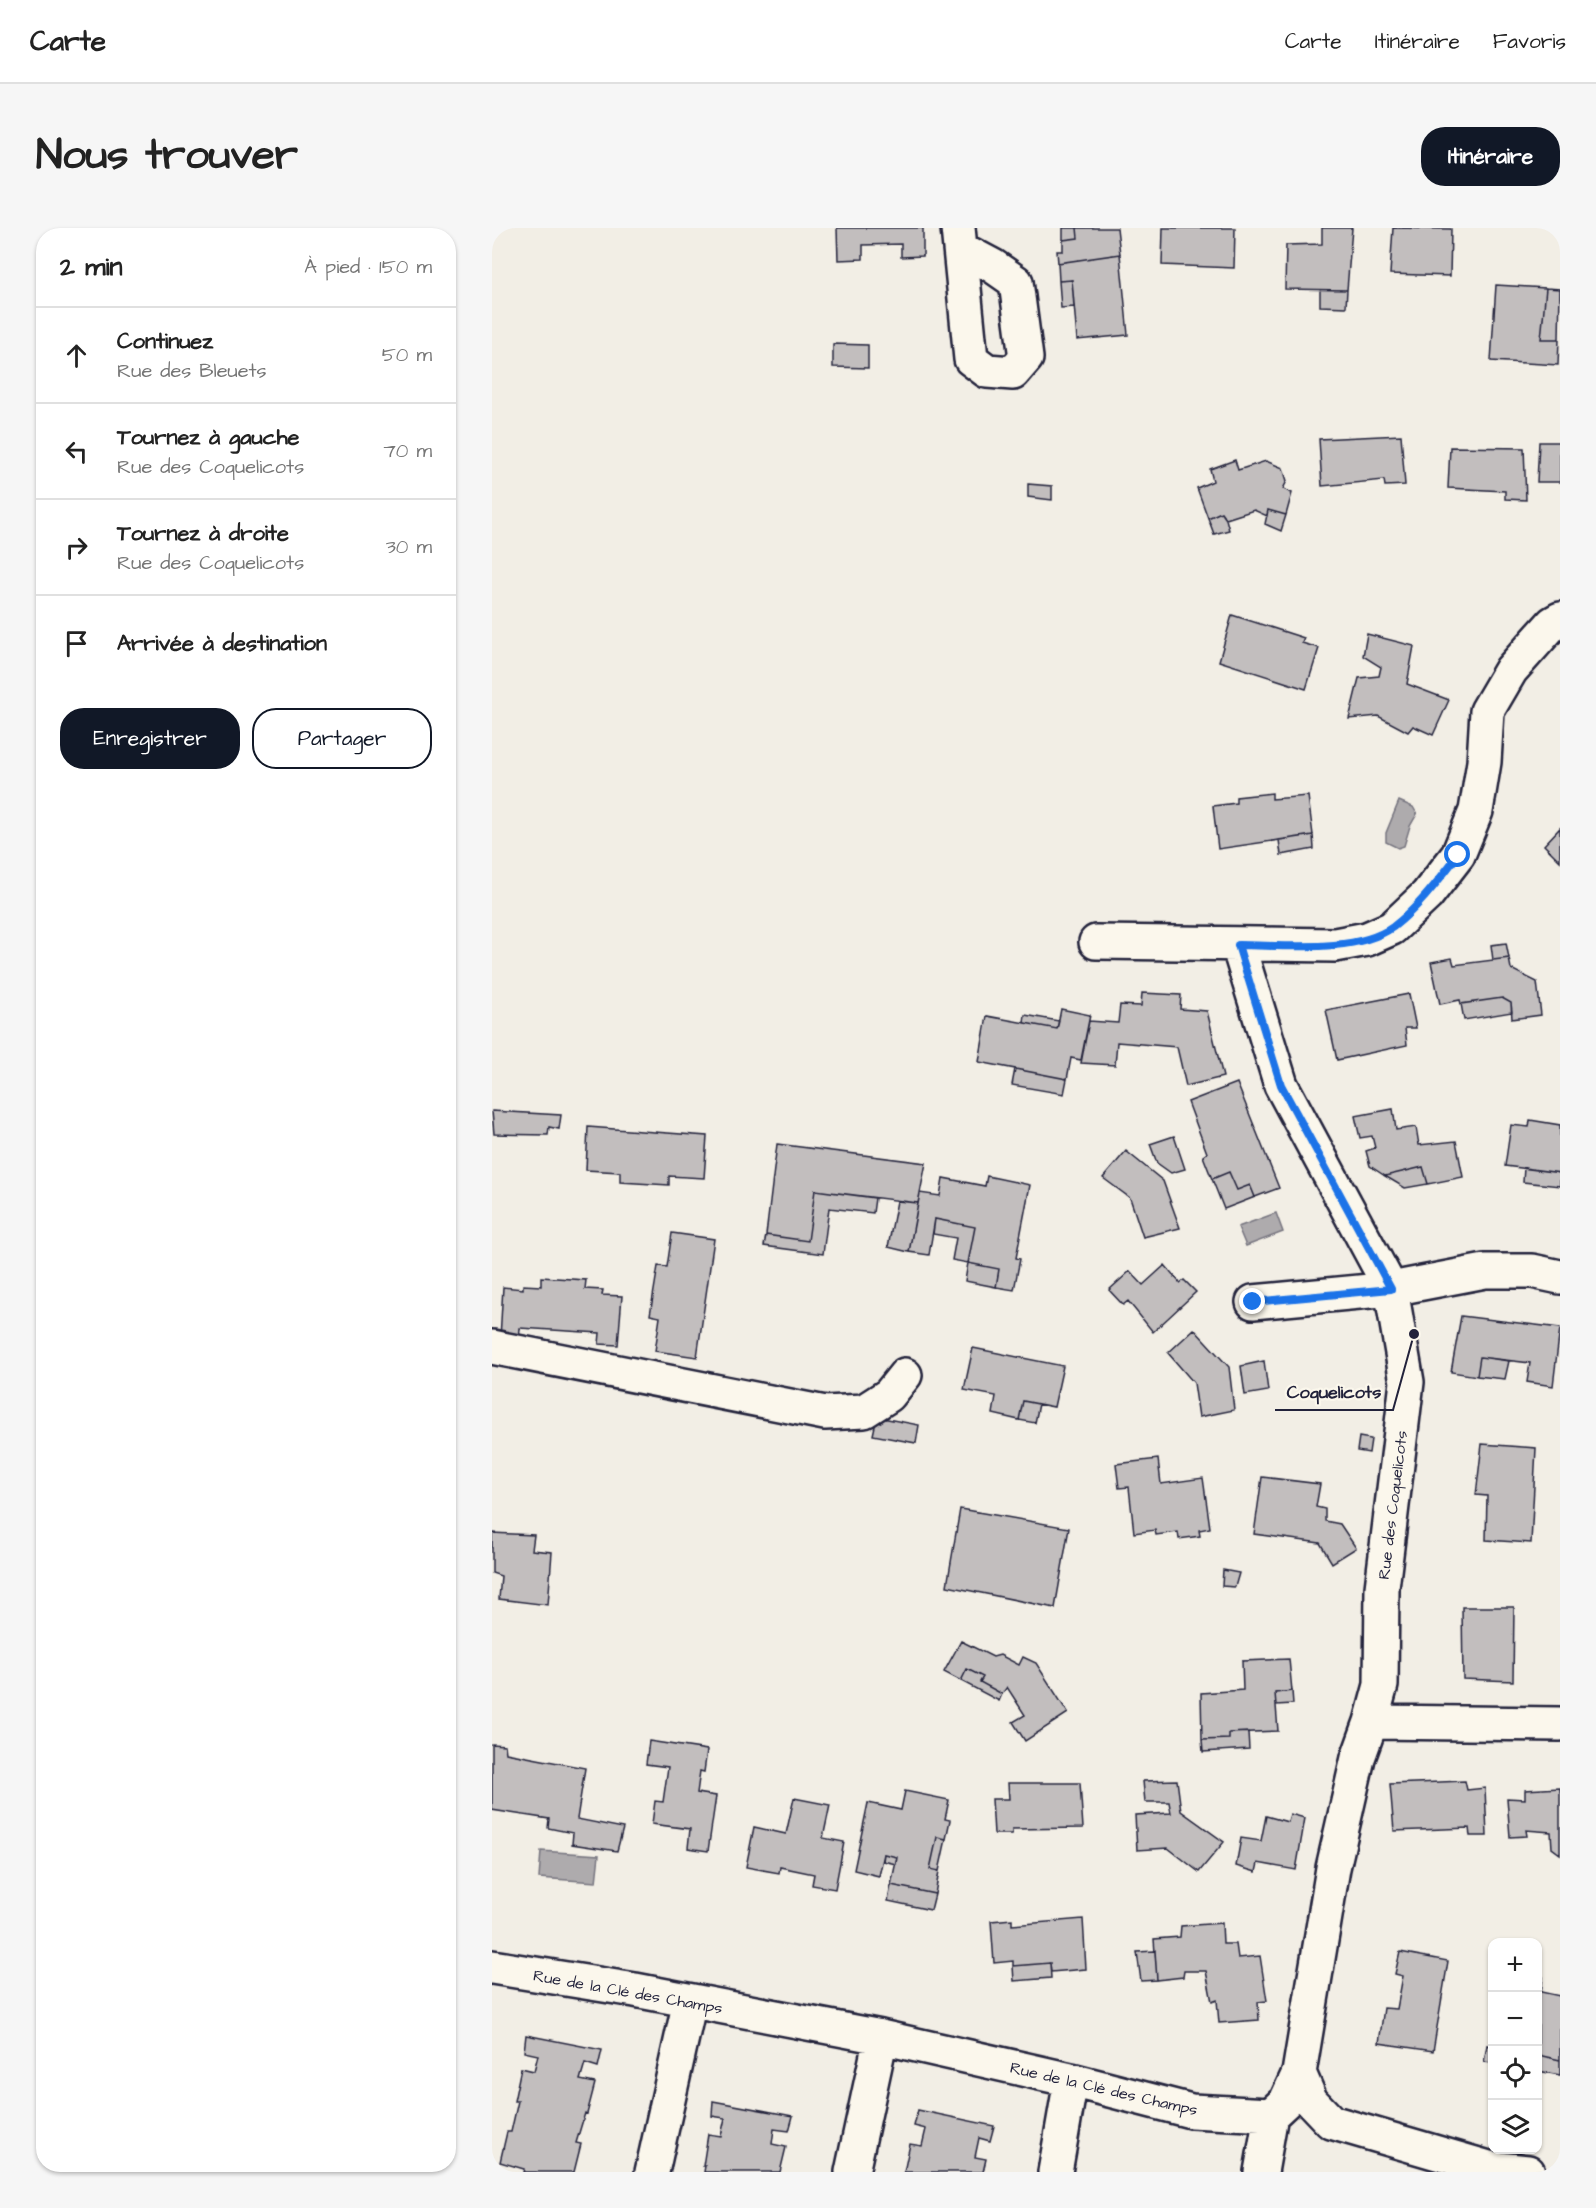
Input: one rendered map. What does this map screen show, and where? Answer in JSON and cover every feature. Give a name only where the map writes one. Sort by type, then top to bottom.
[{"type":"street","points":[[1096,942],[1335,945],[1367,939],[1392,928],[1427,895],[1458,855],[1476,811],[1484,762],[1487,711],[1511,670],[1553,623],[1560,619]]},
{"type":"street","name":"Rue des Coquelicots","points":[[1238,945],[1281,1085],[1391,1289],[1407,1382],[1382,1588],[1381,1685],[1371,1722]]},
{"type":"street","points":[[1253,1302],[1391,1289],[1485,1271],[1532,1271],[1560,1277]]},
{"type":"street","points":[[492,1347],[825,1413],[864,1411],[889,1395],[905,1374]]},
{"type":"street","points":[[1261,2172],[1271,2115],[1286,2101],[1299,2073],[1333,1868],[1358,1758],[1371,1722],[1560,1724]]},
{"type":"street","name":"Rue de la Clé des Champs","points":[[492,1967],[881,2037],[1071,2080],[1191,2111],[1271,2115]]},
{"type":"street","points":[[652,2172],[690,2001]]},
{"type":"street","points":[[852,2172],[881,2037]]},
{"type":"street","points":[[1299,2073],[1311,2101],[1331,2122],[1488,2168],[1528,2172]]},
{"type":"street","points":[[1055,2172],[1071,2080]]},
{"type":"shaded area","points":[[1399,801],[1413,807],[1417,814],[1410,826],[1404,846],[1398,848],[1386,842],[1386,833]]},
{"type":"shaded area","points":[[1276,1213],[1283,1232],[1246,1246],[1238,1227]]},
{"type":"shaded area","points":[[541,1851],[599,1855],[596,1882],[539,1878]]},
{"type":"building","points":[[837,228],[923,228],[923,256],[901,257],[901,244],[863,245],[863,259],[838,260]]},
{"type":"building","points":[[1063,228],[1077,228],[1078,238],[1063,240]]},
{"type":"building","points":[[1077,228],[1117,228],[1120,254],[1058,263],[1057,251],[1063,251],[1063,240],[1078,238]]},
{"type":"building","points":[[1163,228],[1235,228],[1234,268],[1162,265]]},
{"type":"building","points":[[1322,228],[1352,228],[1347,290],[1285,289],[1286,245],[1322,244]]},
{"type":"building","points":[[1393,228],[1451,229],[1450,276],[1390,274]]},
{"type":"building","points":[[1120,254],[1128,335],[1077,340],[1072,280],[1059,281],[1058,263]]},
{"type":"building","points":[[1072,280],[1074,307],[1061,308],[1059,281]]},
{"type":"building","points":[[1496,285],[1546,288],[1541,339],[1559,339],[1558,365],[1491,361]]},
{"type":"building","points":[[1546,288],[1560,289],[1559,339],[1541,339]]},
{"type":"building","points":[[1320,290],[1347,290],[1346,307],[1320,306]]},
{"type":"building","points":[[833,344],[868,345],[868,368],[833,367]]},
{"type":"building","points":[[1401,435],[1405,485],[1385,486],[1384,480],[1322,486],[1319,439]]},
{"type":"building","points":[[1539,442],[1560,442],[1560,482],[1537,482]]},
{"type":"building","points":[[1450,447],[1524,448],[1526,500],[1505,499],[1505,491],[1448,488]]},
{"type":"building","points":[[1235,460],[1238,470],[1266,461],[1283,468],[1287,481],[1283,489],[1292,493],[1286,515],[1268,510],[1267,516],[1254,510],[1226,519],[1221,512],[1208,518],[1197,488],[1213,481],[1210,469]]},
{"type":"building","points":[[1028,484],[1052,486],[1052,500],[1028,497]]},
{"type":"building","points":[[1268,510],[1286,515],[1281,531],[1265,524]]},
{"type":"building","points":[[1221,512],[1229,530],[1214,534],[1208,518]]},
{"type":"building","points":[[1232,615],[1304,638],[1302,643],[1319,648],[1306,689],[1219,661]]},
{"type":"building","points":[[1367,634],[1414,646],[1407,684],[1449,700],[1433,735],[1413,726],[1408,732],[1378,716],[1349,719],[1359,678],[1379,676],[1381,667],[1363,656]]},
{"type":"building","points":[[1272,793],[1272,799],[1308,796],[1313,835],[1218,849],[1213,806],[1236,803],[1236,797]]},
{"type":"building","points":[[1560,828],[1560,861],[1544,845]]},
{"type":"building","points":[[1313,835],[1314,849],[1281,855],[1279,840]]},
{"type":"building","points":[[1506,943],[1509,958],[1493,960],[1491,945]]},
{"type":"building","points":[[1452,958],[1454,965],[1509,958],[1511,969],[1537,982],[1541,1015],[1512,1019],[1511,1003],[1502,998],[1461,1004],[1460,1000],[1440,1004],[1431,962]]},
{"type":"building","points":[[1142,993],[1181,995],[1180,1009],[1207,1011],[1223,1077],[1186,1086],[1177,1047],[1117,1042],[1115,1065],[1081,1063],[1089,1021],[1118,1023],[1120,1005],[1141,1006]]},
{"type":"building","points":[[1409,994],[1416,1028],[1405,1028],[1407,1045],[1337,1060],[1326,1010]]},
{"type":"building","points":[[1502,998],[1511,1003],[1512,1012],[1464,1020],[1461,1004]]},
{"type":"building","points":[[1061,1009],[1090,1015],[1081,1060],[1071,1058],[1067,1079],[979,1062],[987,1016],[1057,1029]]},
{"type":"building","points":[[1025,1015],[1059,1021],[1057,1029],[1024,1023]]},
{"type":"building","points":[[1015,1069],[1067,1079],[1064,1094],[1012,1085]]},
{"type":"building","points":[[1237,1083],[1279,1188],[1255,1197],[1250,1185],[1237,1190],[1229,1172],[1212,1179],[1203,1156],[1207,1153],[1188,1102]]},
{"type":"building","points":[[1393,1109],[1396,1130],[1416,1127],[1419,1145],[1456,1141],[1463,1177],[1428,1184],[1423,1167],[1385,1176],[1370,1166],[1366,1151],[1375,1148],[1372,1136],[1360,1138],[1355,1116]]},
{"type":"building","points":[[492,1111],[561,1115],[559,1129],[549,1127],[548,1135],[494,1134]]},
{"type":"building","points":[[1530,1120],[1560,1125],[1560,1173],[1505,1166],[1511,1125],[1529,1127]]},
{"type":"building","points":[[588,1127],[707,1136],[704,1178],[669,1176],[669,1185],[620,1182],[620,1172],[586,1170]]},
{"type":"building","points":[[1174,1136],[1185,1169],[1171,1173],[1157,1163],[1150,1144]]},
{"type":"building","points":[[777,1144],[926,1163],[918,1203],[815,1190],[808,1241],[766,1235]]},
{"type":"building","points":[[1126,1151],[1163,1181],[1180,1228],[1143,1237],[1130,1198],[1103,1178]]},
{"type":"building","points":[[1423,1167],[1428,1184],[1405,1188],[1385,1176]]},
{"type":"building","points":[[1524,1168],[1560,1173],[1560,1186],[1523,1182]]},
{"type":"building","points":[[1229,1172],[1237,1190],[1250,1185],[1255,1197],[1224,1209],[1212,1179]]},
{"type":"building","points":[[987,1176],[1030,1185],[1016,1258],[1020,1259],[1014,1290],[996,1287],[999,1269],[968,1263],[975,1227],[935,1219],[929,1255],[909,1252],[920,1193],[940,1196],[943,1178],[985,1186]]},
{"type":"building","points":[[815,1190],[875,1198],[873,1213],[829,1208],[823,1254],[764,1246],[766,1235],[808,1241]]},
{"type":"building","points":[[897,1201],[918,1203],[909,1252],[888,1247]]},
{"type":"building","points":[[935,1219],[975,1227],[968,1263],[952,1260],[956,1238],[933,1234]]},
{"type":"building","points":[[672,1233],[714,1239],[697,1357],[655,1351],[660,1317],[650,1315],[658,1266],[667,1267]]},
{"type":"building","points":[[968,1263],[999,1269],[996,1287],[965,1281]]},
{"type":"building","points":[[1165,1265],[1180,1283],[1184,1280],[1196,1292],[1153,1332],[1128,1301],[1123,1305],[1109,1290],[1130,1271],[1143,1285]]},
{"type":"building","points":[[541,1277],[586,1280],[585,1289],[603,1290],[602,1295],[622,1296],[618,1345],[599,1344],[600,1333],[520,1328],[519,1339],[500,1338],[503,1287],[523,1289],[523,1285],[541,1286]]},
{"type":"building","points":[[1461,1316],[1560,1328],[1553,1386],[1527,1382],[1530,1363],[1480,1357],[1477,1376],[1451,1372]]},
{"type":"building","points":[[1194,1329],[1229,1367],[1234,1410],[1199,1417],[1194,1383],[1168,1353]]},
{"type":"building","points":[[973,1348],[1063,1366],[1054,1407],[1023,1401],[1019,1420],[993,1414],[996,1396],[964,1390]]},
{"type":"building","points":[[1480,1357],[1509,1361],[1505,1379],[1477,1376]]},
{"type":"building","points":[[1264,1361],[1268,1391],[1245,1395],[1241,1366]]},
{"type":"building","points":[[1023,1401],[1039,1404],[1035,1423],[1019,1420]]},
{"type":"building","points":[[877,1417],[919,1425],[916,1443],[873,1435]]},
{"type":"building","points":[[1359,1437],[1371,1439],[1369,1453],[1357,1451]]},
{"type":"building","points":[[1482,1444],[1536,1448],[1531,1543],[1486,1540],[1487,1496],[1476,1495]]},
{"type":"building","points":[[1158,1459],[1161,1484],[1203,1478],[1210,1528],[1199,1530],[1200,1536],[1179,1539],[1178,1532],[1156,1535],[1155,1530],[1134,1533],[1129,1487],[1119,1488],[1116,1464]]},
{"type":"building","points":[[1262,1477],[1320,1484],[1316,1507],[1325,1509],[1325,1521],[1340,1524],[1356,1548],[1332,1563],[1320,1543],[1254,1534]]},
{"type":"building","points":[[960,1509],[1069,1528],[1055,1608],[947,1586]]},
{"type":"building","points":[[492,1533],[534,1535],[532,1550],[552,1552],[548,1605],[499,1599],[501,1576],[492,1573]]},
{"type":"building","points":[[1223,1570],[1239,1573],[1235,1587],[1222,1586]]},
{"type":"building","points":[[1462,1607],[1514,1607],[1513,1681],[1463,1679]]},
{"type":"building","points":[[961,1641],[993,1657],[1000,1655],[1019,1665],[1023,1657],[1036,1663],[1068,1713],[1025,1741],[1013,1722],[1025,1715],[1007,1687],[1002,1694],[980,1682],[983,1677],[967,1669],[961,1681],[944,1672]]},
{"type":"building","points":[[1289,1659],[1292,1691],[1275,1693],[1278,1731],[1229,1733],[1229,1739],[1202,1740],[1201,1693],[1243,1690],[1242,1661]]},
{"type":"building","points":[[967,1669],[983,1677],[980,1682],[1002,1694],[999,1701],[961,1681]]},
{"type":"building","points":[[1292,1691],[1293,1704],[1276,1705],[1275,1693]]},
{"type":"building","points":[[1248,1732],[1249,1749],[1203,1752],[1202,1740],[1229,1739],[1229,1733]]},
{"type":"building","points":[[649,1741],[707,1750],[704,1772],[700,1771],[697,1793],[716,1796],[708,1851],[688,1848],[690,1829],[652,1824],[655,1801],[663,1802],[668,1767],[646,1764]]},
{"type":"building","points":[[492,1744],[505,1745],[506,1753],[585,1768],[577,1819],[623,1828],[617,1851],[572,1844],[573,1833],[548,1828],[549,1819],[492,1810]]},
{"type":"building","points":[[1177,1780],[1181,1811],[1224,1842],[1199,1872],[1168,1848],[1137,1850],[1135,1815],[1171,1813],[1169,1802],[1145,1802],[1143,1781]]},
{"type":"building","points":[[1465,1781],[1467,1790],[1485,1788],[1487,1836],[1470,1836],[1469,1828],[1394,1831],[1390,1784]]},
{"type":"building","points":[[1008,1783],[1080,1783],[1083,1828],[1012,1829],[1012,1834],[994,1834],[992,1799],[1009,1799]]},
{"type":"building","points":[[1560,1788],[1560,1854],[1552,1848],[1551,1832],[1526,1830],[1527,1836],[1510,1837],[1507,1798],[1525,1799],[1525,1790]]},
{"type":"building","points":[[905,1791],[949,1800],[945,1819],[950,1820],[946,1839],[937,1837],[930,1869],[939,1871],[935,1894],[891,1885],[897,1857],[884,1854],[879,1876],[854,1870],[868,1803],[901,1810]]},
{"type":"building","points":[[794,1798],[830,1805],[823,1838],[844,1842],[835,1889],[812,1885],[814,1874],[780,1867],[779,1873],[746,1867],[754,1827],[786,1834]]},
{"type":"building","points":[[1290,1814],[1305,1818],[1296,1870],[1258,1863],[1256,1872],[1236,1866],[1241,1838],[1261,1841],[1266,1816],[1288,1822]]},
{"type":"building","points":[[937,1837],[946,1839],[939,1871],[930,1869]]},
{"type":"building","points":[[884,1854],[897,1857],[896,1864],[883,1861]]},
{"type":"building","points":[[891,1885],[935,1894],[931,1910],[888,1901]]},
{"type":"building","points":[[1012,1919],[1012,1925],[1083,1919],[1086,1969],[1051,1972],[1050,1963],[1013,1966],[1013,1961],[994,1963],[991,1921]]},
{"type":"building","points":[[1222,1923],[1223,1944],[1236,1944],[1238,1958],[1260,1956],[1267,2001],[1258,2002],[1259,2020],[1219,2023],[1217,2000],[1212,2002],[1206,1971],[1184,1971],[1183,1977],[1157,1980],[1154,1939],[1180,1937],[1181,1926]]},
{"type":"building","points":[[1155,1951],[1157,1980],[1141,1981],[1137,1952]]},
{"type":"building","points":[[1400,1952],[1448,1961],[1433,2051],[1379,2043],[1384,2008],[1397,2009],[1403,1976],[1395,1974]]},
{"type":"building","points":[[1050,1963],[1051,1978],[1014,1981],[1013,1966]]},
{"type":"building","points":[[1542,1992],[1560,1996],[1560,2060],[1542,2056]]},
{"type":"building","points":[[526,2035],[602,2050],[598,2067],[585,2063],[580,2080],[595,2083],[576,2143],[581,2144],[574,2172],[523,2172],[524,2169],[500,2162],[507,2132],[511,2132],[518,2101],[514,2101],[521,2068],[534,2071],[538,2055],[524,2052]]},
{"type":"building","points":[[1487,2045],[1488,2045],[1488,2062],[1484,2062]]},
{"type":"building","points":[[1542,2056],[1560,2060],[1560,2075],[1542,2072]]},
{"type":"building","points":[[713,2101],[793,2116],[789,2131],[774,2129],[772,2144],[786,2147],[780,2172],[704,2172],[708,2134],[721,2136],[725,2118],[712,2116]]},
{"type":"building","points":[[918,2110],[994,2126],[990,2141],[979,2138],[975,2157],[986,2159],[983,2172],[904,2172],[910,2144],[922,2146],[926,2129],[914,2126]]},
{"type":"place","name":"Coquelicots","points":[[1414,1334]]},
{"type":"route","points":[[1253,1302],[1391,1289],[1281,1085],[1238,945],[1335,945],[1367,939],[1392,928],[1427,895],[1458,855]]}]
